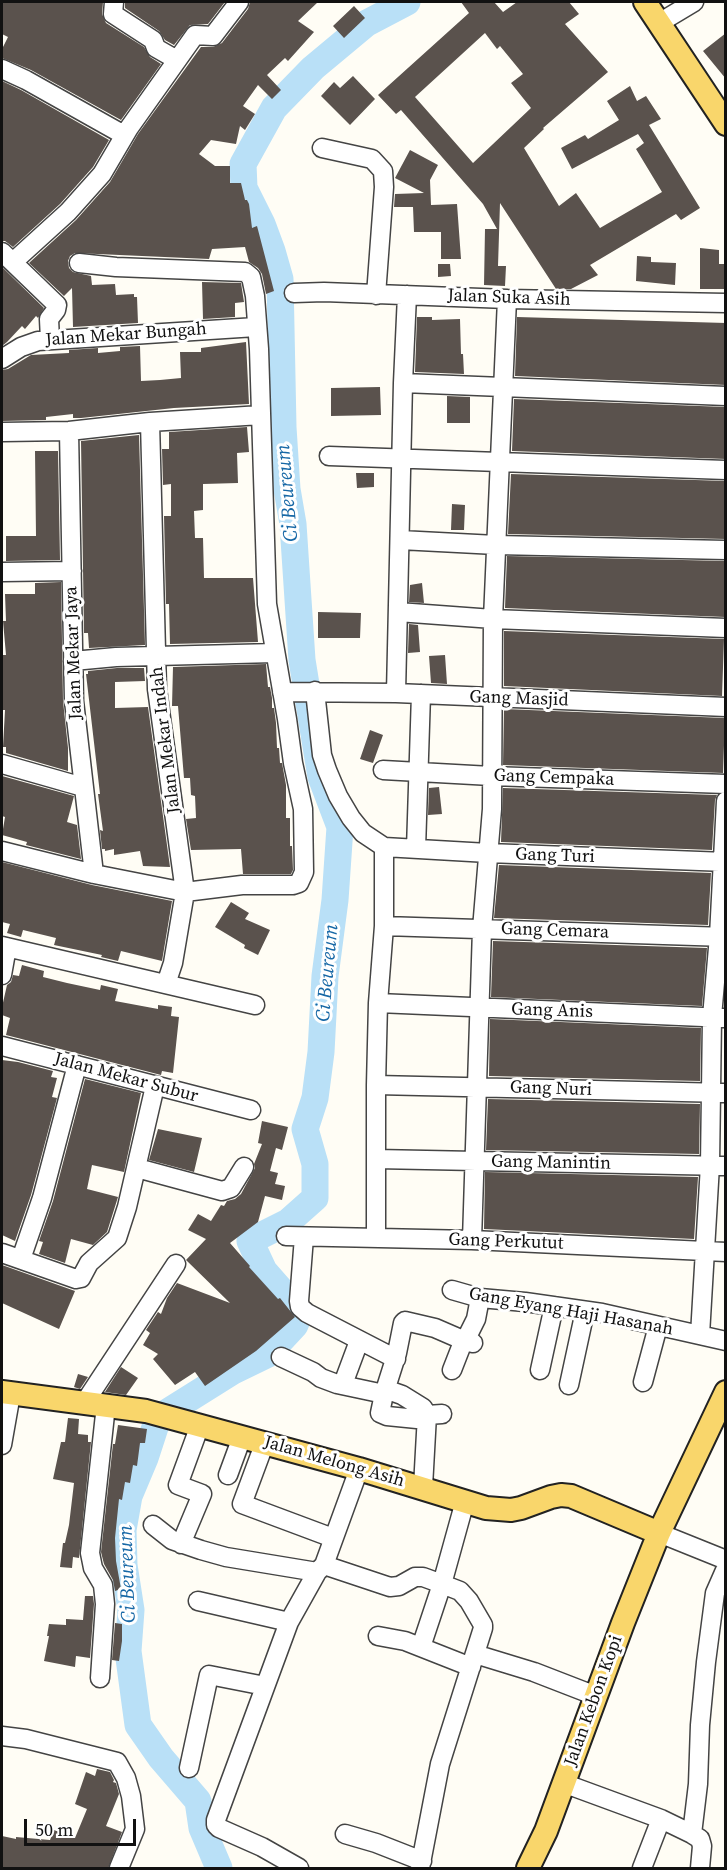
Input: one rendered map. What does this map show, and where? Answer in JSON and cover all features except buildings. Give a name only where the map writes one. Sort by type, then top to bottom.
[{"type":"main road","points":[[645,2],[722,110]]},
{"type":"main road","name":"Jalan Kebon Kopi","points":[[528,1869],[546,1831],[659,1533],[726,1392]]},
{"type":"main road","name":"Jalan Melong Asih","points":[[6,1393],[146,1411],[423,1487],[486,1508],[511,1510],[551,1497],[571,1496],[659,1533]]},
{"type":"street","points":[[114,2],[113,14],[153,40],[156,48],[177,60]]},
{"type":"street","points":[[50,340],[49,319],[57,305],[7,257],[68,212],[102,174],[124,135],[195,35],[213,36],[239,2]]},
{"type":"street","points":[[659,23],[694,2]]},
{"type":"street","points":[[2,69],[124,135]]},
{"type":"street","points":[[322,148],[372,159],[383,171],[384,187],[376,295]]},
{"type":"street","points":[[2,851],[94,874],[185,892],[242,885],[292,885],[299,883],[304,872],[303,809],[292,763],[285,691],[275,653],[267,604],[259,349],[251,277],[244,272],[116,267],[79,263]]},
{"type":"street","name":"Jalan Suka Asih","points":[[294,293],[726,303]]},
{"type":"street","points":[[396,693],[407,295]]},
{"type":"street","points":[[472,1240],[482,928],[492,809],[493,619],[507,299]]},
{"type":"street","name":"Jalan Mekar Bungah","points":[[2,359],[21,347],[38,341],[256,327]]},
{"type":"street","points":[[403,382],[726,396]]},
{"type":"street","points":[[2,432],[69,431],[150,422],[261,415]]},
{"type":"street","name":"Jalan Mekar Indah","points":[[150,422],[157,689],[185,892],[173,963],[166,984]]},
{"type":"street","name":"Jalan Mekar Jaya","points":[[69,431],[74,701],[94,874]]},
{"type":"street","points":[[329,456],[726,470]]},
{"type":"street","points":[[400,540],[726,550]]},
{"type":"street","points":[[2,572],[72,571]]},
{"type":"street","points":[[398,612],[493,619],[726,628]]},
{"type":"street","points":[[73,661],[157,655],[275,653]]},
{"type":"street","name":"Gang Masjid","points":[[285,691],[396,693],[726,707]]},
{"type":"street","points":[[314,691],[322,755],[338,796],[363,833],[384,847],[384,926],[378,1003],[376,1084],[376,1238]]},
{"type":"street","points":[[416,849],[422,694]]},
{"type":"street","points":[[2,765],[83,787]]},
{"type":"street","name":"Gang Cempaka","points":[[383,771],[726,784]]},
{"type":"street","points":[[700,1335],[705,1251],[718,1166],[719,1018],[726,801]]},
{"type":"street","name":"Gang Turi","points":[[384,847],[724,862]]},
{"type":"street","name":"Gang Cemara","points":[[384,926],[722,937]]},
{"type":"street","points":[[2,975],[4,946],[255,1005]]},
{"type":"street","name":"Gang Anis","points":[[378,1003],[719,1018]]},
{"type":"street","name":"Jalan Mekar Subur","points":[[2,1046],[250,1110]]},
{"type":"street","points":[[21,1259],[42,1198],[76,1065]]},
{"type":"street","name":"Gang Nuri","points":[[376,1084],[718,1093]]},
{"type":"street","points":[[2,1253],[71,1279],[81,1278],[89,1263],[117,1238],[137,1168],[155,1086]]},
{"type":"street","name":"Gang Manintin","points":[[376,1159],[718,1166]]},
{"type":"street","points":[[137,1168],[222,1191],[231,1188],[244,1167]]},
{"type":"street","name":"Gang Perkutut","points":[[359,1341],[300,1307],[295,1236],[472,1240],[726,1252]]},
{"type":"street","points":[[100,1678],[105,1604],[103,1586],[93,1568],[90,1553],[95,1404],[176,1264]]},
{"type":"street","name":"Gang Eyang Haji Hasanah","points":[[452,1290],[480,1298],[525,1302],[615,1316],[726,1341]]},
{"type":"street","points":[[452,1370],[460,1347],[469,1342],[480,1298]]},
{"type":"street","points":[[540,1370],[554,1306]]},
{"type":"street","points":[[569,1385],[585,1311]]},
{"type":"street","points":[[432,1416],[382,1414],[380,1411],[384,1391],[396,1359],[404,1321],[435,1328],[469,1342]]},
{"type":"street","points":[[643,1382],[658,1326]]},
{"type":"street","points":[[343,1384],[359,1341],[396,1359]]},
{"type":"street","points":[[280,1357],[321,1378],[402,1395],[432,1416]]},
{"type":"street","points":[[2,1445],[6,1393]]},
{"type":"street","points":[[423,1487],[432,1416]]},
{"type":"street","points":[[181,1544],[202,1494],[178,1485],[189,1422]]},
{"type":"street","points":[[228,1475],[242,1437]]},
{"type":"street","points":[[265,1442],[242,1504],[333,1538]]},
{"type":"street","points":[[299,1869],[262,1847],[219,1828],[216,1820],[289,1622],[320,1568],[359,1469]]},
{"type":"street","points":[[421,1647],[442,1584],[465,1501]]},
{"type":"street","points":[[153,1525],[181,1544],[226,1557],[320,1568],[390,1587],[399,1586],[415,1577],[423,1577],[459,1591],[469,1600],[483,1628],[440,1764],[421,1865],[376,1843],[345,1834]]},
{"type":"street","points":[[659,1533],[726,1560]]},
{"type":"street","points":[[692,1834],[698,1784],[700,1725],[706,1662],[715,1593],[726,1568]]},
{"type":"street","points":[[198,1601],[289,1622]]},
{"type":"street","points":[[378,1636],[473,1660],[534,1672],[596,1696]]},
{"type":"street","points":[[189,1768],[209,1675],[265,1686]]},
{"type":"street","points":[[2,1736],[26,1739],[117,1762],[126,1778],[131,1796],[135,1829],[119,1869]]},
{"type":"street","points":[[563,1783],[661,1819],[700,1839],[702,1846],[700,1869]]},
{"type":"street","points":[[642,1869],[661,1819]]},
{"type":"waterway","name":"Ci Beureum","points":[[219,1868],[202,1828],[198,1801],[161,1758],[138,1725],[128,1651],[131,1610],[124,1565],[123,1530],[129,1496],[158,1418],[233,1371],[268,1354],[295,1325],[300,1312],[264,1271],[250,1241],[288,1222],[315,1198],[315,1164],[305,1129],[315,1098],[321,1052],[325,976],[335,900],[340,827],[321,777],[302,660],[293,524],[287,489],[283,427],[280,279],[262,224],[244,188],[243,164],[274,108],[313,68],[367,23],[407,2]]}]
